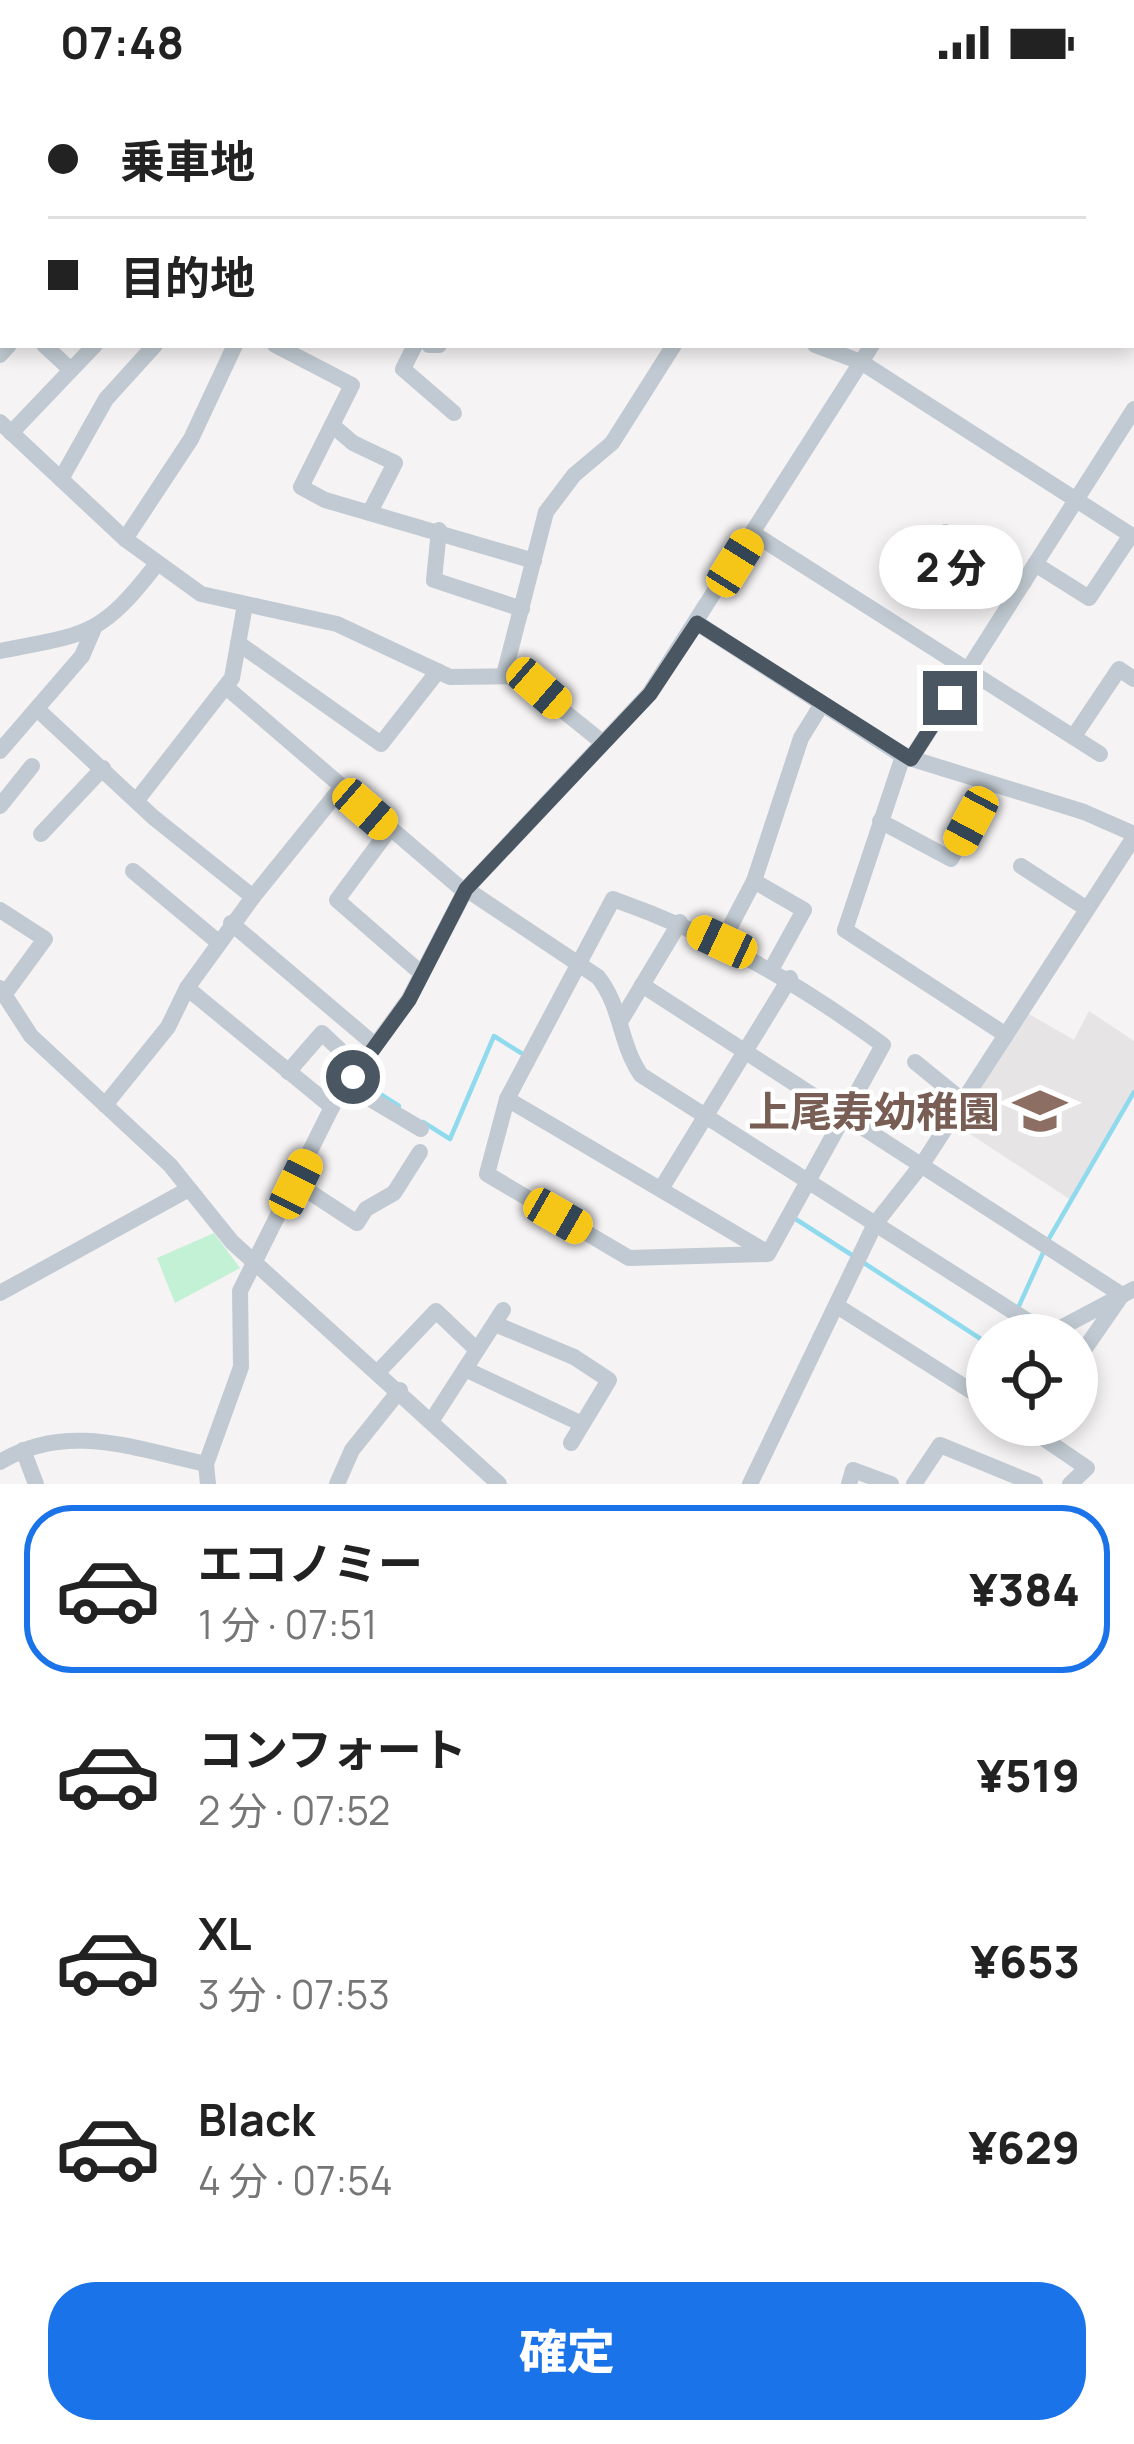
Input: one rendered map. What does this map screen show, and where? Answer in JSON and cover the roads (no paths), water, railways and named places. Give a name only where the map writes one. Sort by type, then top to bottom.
[{"type":"street","points":[[47,348],[71,370]]},
{"type":"street","points":[[92,348],[6,428],[155,565],[201,594],[337,624],[450,677],[504,675],[539,688],[602,742]]},
{"type":"street","points":[[61,479],[106,400],[152,348]]},
{"type":"street","points":[[125,539],[191,439],[234,348]]},
{"type":"street","points":[[281,348],[352,385],[301,487],[325,500],[534,561]]},
{"type":"street","points":[[414,348],[403,369],[454,413]]},
{"type":"street","points":[[504,675],[546,512],[574,475],[612,443],[672,348]]},
{"type":"street","points":[[823,348],[861,362],[1129,534]]},
{"type":"street","points":[[208,1484],[206,1464],[241,1367],[240,1291],[332,1107],[422,974],[466,891],[650,694],[870,348]]},
{"type":"street","points":[[1006,1035],[845,930],[880,821],[907,757],[1134,409]]},
{"type":"street","points":[[332,425],[353,443],[395,463],[370,512]]},
{"type":"street","points":[[1035,564],[1089,598],[1129,534],[1134,512]]},
{"type":"street","points":[[439,530],[434,580],[522,609]]},
{"type":"street","points":[[945,532],[1024,582]]},
{"type":"street","points":[[754,534],[1100,754]]},
{"type":"street","points":[[0,651],[94,628],[116,616],[155,565]]},
{"type":"street","points":[[136,800],[226,687],[245,605]]},
{"type":"street","points":[[697,623],[907,757],[1084,812],[1134,836],[923,1163],[875,1224],[750,1484]]},
{"type":"street","points":[[0,751],[82,656],[94,628]]},
{"type":"street","points":[[238,643],[381,744],[438,671]]},
{"type":"street","points":[[1074,736],[1119,669],[1134,679]]},
{"type":"street","points":[[226,687],[466,891],[580,962],[611,993],[621,1038],[641,1075],[1021,1314]]},
{"type":"street","points":[[722,942],[754,881],[801,738],[822,704]]},
{"type":"street","points":[[37,709],[136,800],[253,897]]},
{"type":"street","points":[[0,806],[32,766]]},
{"type":"street","points":[[41,834],[103,768]]},
{"type":"street","points":[[880,821],[951,859],[992,784]]},
{"type":"street","points":[[105,1105],[168,1027],[187,988],[231,923],[341,788]]},
{"type":"street","points":[[389,830],[337,900],[422,974]]},
{"type":"street","points":[[1021,866],[1088,909]]},
{"type":"street","points":[[133,871],[218,942]]},
{"type":"street","points":[[754,881],[804,910],[772,968]]},
{"type":"street","points":[[613,898],[680,922],[772,968],[884,1045],[768,1253],[629,1258],[487,1174],[507,1099],[613,898]]},
{"type":"street","points":[[0,910],[45,938],[2,991],[32,1036],[189,1189],[254,1261],[499,1484]]},
{"type":"street","points":[[620,1022],[680,922]]},
{"type":"street","points":[[231,923],[376,1046]]},
{"type":"street","points":[[661,1189],[790,978]]},
{"type":"street","points":[[642,985],[1128,1292]]},
{"type":"street","points":[[187,988],[332,1107]]},
{"type":"street","points":[[288,1072],[322,1033],[359,1068]]},
{"type":"street","points":[[915,1061],[963,1101]]},
{"type":"street","points":[[347,1085],[421,1129]]},
{"type":"street","points":[[507,1099],[768,1253]]},
{"type":"street","points":[[296,1184],[357,1223],[366,1209],[394,1193],[420,1152]]},
{"type":"street","points":[[0,1293],[189,1189]]},
{"type":"street","points":[[1089,1314],[1128,1292]]},
{"type":"street","points":[[1098,1330],[1128,1292]]},
{"type":"street","points":[[837,1306],[966,1388]]},
{"type":"street","points":[[379,1371],[436,1311],[477,1350]]},
{"type":"street","points":[[432,1420],[499,1317],[609,1380],[571,1443]]},
{"type":"street","points":[[465,1369],[582,1424]]},
{"type":"street","points":[[337,1484],[352,1450],[400,1390]]},
{"type":"street","points":[[0,1462],[43,1441],[86,1438],[206,1464]]},
{"type":"street","points":[[914,1484],[940,1444],[1035,1484]]},
{"type":"street","points":[[1057,1446],[1088,1468],[1070,1484]]},
{"type":"street","points":[[22,1450],[36,1484]]},
{"type":"street","points":[[849,1484],[853,1470],[891,1484]]},
{"type":"waterway","points":[[423,1122],[450,1139],[494,1036],[521,1053]]},
{"type":"waterway","points":[[358,1080],[399,1106]]},
{"type":"waterway","points":[[1047,1242],[1134,1092]]},
{"type":"waterway","points":[[794,1218],[855,1257]]},
{"type":"waterway","points":[[1018,1308],[1043,1253]]},
{"type":"waterway","points":[[864,1263],[966,1329]]},
{"type":"place","name":"上尾寿幼稚園","points":[[1040,1111]]}]
